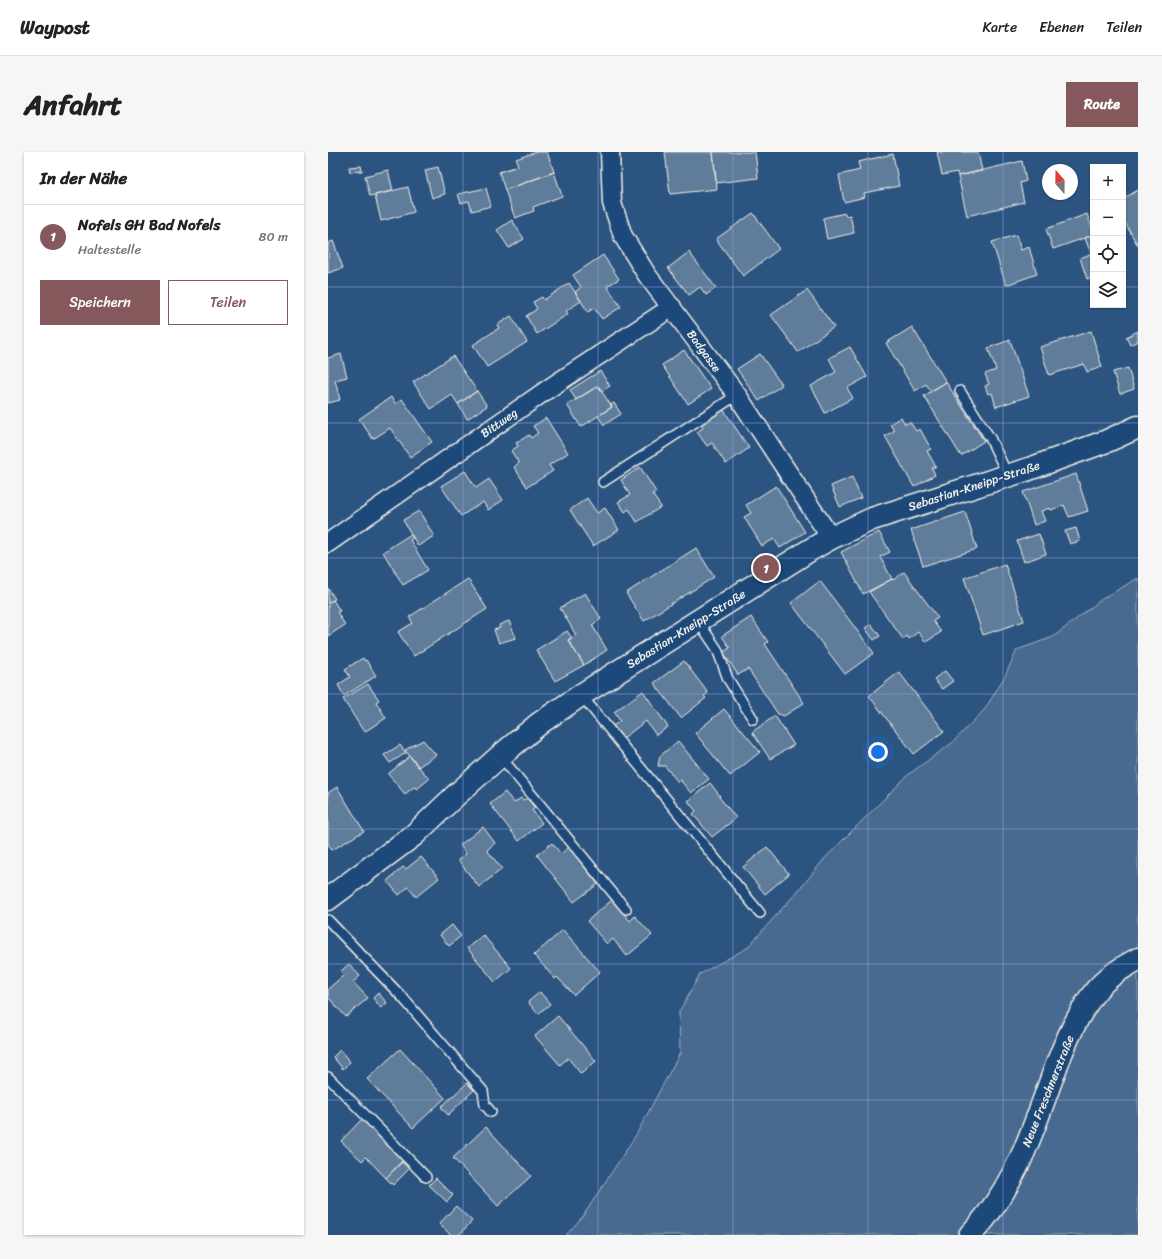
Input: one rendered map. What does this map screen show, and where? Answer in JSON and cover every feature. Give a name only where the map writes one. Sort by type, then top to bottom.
[{"type":"main road","name":"Sebastian-Kneipp-Straße","points":[[328,900],[414,835],[500,756],[540,723],[581,695],[831,538],[872,519],[1008,476],[1107,441],[1138,427]]},
{"type":"main road","name":"Neue Freschnerstraße","points":[[970,1235],[982,1223],[1016,1170],[1067,1038],[1087,1002],[1101,984],[1116,972],[1138,959]]},
{"type":"street","name":"Badgasse","points":[[610,152],[612,203],[622,233],[647,275],[736,395],[831,538]]},
{"type":"street","name":"Bittweg","points":[[328,543],[548,389],[672,307]]},
{"type":"lane","points":[[960,391],[990,438],[1008,476]]},
{"type":"lane","points":[[603,482],[736,395]]},
{"type":"lane","points":[[698,621],[717,649],[728,679],[753,719]]},
{"type":"lane","points":[[581,695],[760,913]]},
{"type":"lane","points":[[500,756],[626,909]]},
{"type":"lane","points":[[328,920],[403,998],[483,1091],[485,1105],[491,1112]]},
{"type":"lane","points":[[328,1077],[426,1177]]},
{"type":"shaded area","points":[[1138,578],[1138,1235],[566,1235],[583,1216],[636,1135],[680,1053],[679,1012],[700,974],[747,948],[825,858],[909,774],[952,743],[985,709],[1005,676],[1017,650],[1053,637],[1102,599]]},
{"type":"building","points":[[536,152],[547,152],[554,172],[505,190],[499,172],[518,166],[516,159]]},
{"type":"building","points":[[665,152],[713,152],[717,189],[670,194]]},
{"type":"building","points":[[713,152],[755,152],[758,178],[716,183]]},
{"type":"building","points":[[937,152],[978,152],[982,171],[958,176],[957,172],[942,175]]},
{"type":"building","points":[[893,154],[899,186],[864,193],[865,197],[844,202],[839,175],[860,170],[858,162]]},
{"type":"building","points":[[1022,161],[1026,181],[1020,183],[1024,202],[967,216],[958,176]]},
{"type":"building","points":[[361,166],[362,171],[350,172],[349,167]]},
{"type":"building","points":[[438,167],[445,194],[432,198],[425,170]]},
{"type":"building","points":[[388,170],[393,191],[370,196],[365,176]]},
{"type":"building","points":[[554,172],[562,196],[533,207],[534,211],[515,218],[505,190]]},
{"type":"building","points":[[408,187],[414,212],[381,221],[375,195]]},
{"type":"building","points":[[486,188],[491,206],[472,211],[469,201],[461,203],[458,194]]},
{"type":"building","points":[[1138,190],[1138,246],[1126,224],[1126,197]]},
{"type":"building","points":[[753,213],[779,249],[743,276],[716,239]]},
{"type":"building","points":[[845,213],[846,216],[850,215],[854,233],[827,239],[823,218]]},
{"type":"building","points":[[1087,214],[1090,222],[1090,236],[1053,249],[1046,229]]},
{"type":"building","points":[[512,220],[524,239],[509,248],[497,230]]},
{"type":"building","points":[[1016,235],[1021,250],[1029,247],[1037,274],[1006,285],[992,242]]},
{"type":"building","points":[[1090,236],[1090,251],[1085,238]]},
{"type":"building","points":[[333,241],[343,268],[328,273],[328,243]]},
{"type":"building","points":[[689,252],[716,288],[706,295],[700,287],[689,295],[668,268]]},
{"type":"building","points":[[1090,254],[1090,278],[1087,279],[1080,258]]},
{"type":"building","points":[[603,255],[619,279],[607,286],[621,307],[602,319],[594,308],[588,312],[575,292],[581,287],[573,275]]},
{"type":"building","points":[[569,283],[581,301],[566,311],[568,314],[537,334],[526,316],[537,309],[533,302],[542,297],[544,300]]},
{"type":"building","points":[[807,290],[834,327],[798,352],[771,315]]},
{"type":"building","points":[[511,316],[527,342],[487,367],[473,345],[499,328],[497,325]]},
{"type":"building","points":[[912,327],[946,382],[931,391],[926,384],[915,391],[886,343]]},
{"type":"building","points":[[1091,331],[1102,367],[1087,372],[1084,364],[1049,375],[1040,347]]},
{"type":"building","points":[[1138,331],[1138,341],[1130,345],[1126,337]]},
{"type":"building","points":[[1010,340],[1029,396],[996,407],[992,393],[988,394],[985,386],[989,384],[985,374],[996,370],[988,348]]},
{"type":"building","points":[[850,347],[867,377],[847,388],[853,398],[825,413],[811,386],[836,372],[829,358]]},
{"type":"building","points":[[684,350],[711,389],[688,404],[662,365]]},
{"type":"building","points":[[341,354],[347,377],[335,380],[340,400],[328,403],[328,358]]},
{"type":"building","points":[[760,354],[782,385],[759,401],[737,369]]},
{"type":"building","points":[[453,356],[477,391],[458,404],[452,395],[431,409],[413,382]]},
{"type":"building","points":[[1128,368],[1134,389],[1120,394],[1113,372]]},
{"type":"building","points":[[600,371],[610,386],[602,391],[598,386],[576,400],[570,390]]},
{"type":"building","points":[[946,382],[984,441],[961,456],[924,396]]},
{"type":"building","points":[[598,386],[612,407],[581,427],[567,405]]},
{"type":"building","points":[[477,391],[487,406],[467,419],[458,404]]},
{"type":"building","points":[[391,397],[396,404],[402,399],[432,442],[410,457],[390,428],[373,439],[359,419]]},
{"type":"building","points":[[614,403],[621,414],[604,425],[598,416],[612,407],[610,405]]},
{"type":"building","points":[[723,409],[749,448],[726,464],[712,443],[707,446],[697,432],[703,428],[700,424]]},
{"type":"building","points":[[901,417],[905,424],[910,422],[916,431],[920,429],[931,449],[927,451],[936,467],[932,468],[935,475],[914,487],[885,436],[894,431],[890,424]]},
{"type":"building","points":[[546,418],[568,453],[549,465],[553,471],[527,487],[514,467],[519,463],[511,451],[518,446],[516,443],[529,435],[531,438],[538,433],[533,426]]},
{"type":"building","points":[[640,467],[656,492],[652,494],[661,507],[637,522],[629,509],[625,512],[618,502],[630,495],[621,480]]},
{"type":"building","points":[[465,471],[476,488],[489,479],[503,500],[488,510],[483,502],[461,516],[441,486]]},
{"type":"building","points":[[1076,474],[1088,511],[1069,517],[1064,505],[1051,510],[1050,508],[1041,511],[1045,521],[1034,525],[1023,492]]},
{"type":"building","points":[[852,477],[861,498],[840,507],[831,486]]},
{"type":"building","points":[[776,486],[805,532],[780,548],[774,539],[762,546],[744,517],[751,513],[746,505]]},
{"type":"building","points":[[587,498],[597,513],[605,508],[619,530],[593,546],[570,510]]},
{"type":"building","points":[[419,511],[434,536],[418,546],[403,520]]},
{"type":"building","points":[[965,512],[977,549],[923,566],[911,530]]},
{"type":"building","points":[[1076,528],[1080,541],[1070,544],[1065,531]]},
{"type":"building","points":[[879,532],[890,552],[880,557],[892,579],[863,594],[841,552]]},
{"type":"building","points":[[411,534],[413,538],[410,540],[428,570],[403,585],[383,552]]},
{"type":"building","points":[[1039,534],[1046,554],[1024,562],[1017,541]]},
{"type":"building","points":[[696,548],[714,577],[644,621],[626,593]]},
{"type":"building","points":[[1005,564],[1024,621],[983,635],[964,578]]},
{"type":"building","points":[[904,572],[938,618],[933,621],[941,632],[926,642],[918,632],[909,639],[907,636],[903,639],[869,592],[892,579],[893,580]]},
{"type":"building","points":[[468,579],[487,609],[414,656],[398,632],[413,623],[409,617]]},
{"type":"building","points":[[820,581],[874,653],[845,674],[791,603]]},
{"type":"building","points":[[328,588],[335,599],[328,603]]},
{"type":"building","points":[[585,593],[601,619],[592,625],[607,650],[584,665],[568,640],[576,635],[560,608]]},
{"type":"building","points":[[333,600],[340,611],[337,612],[345,625],[328,636],[328,603]]},
{"type":"building","points":[[751,617],[768,642],[765,644],[804,703],[784,716],[778,714],[748,669],[738,675],[723,652],[730,648],[722,636]]},
{"type":"building","points":[[509,621],[516,638],[499,643],[494,630],[500,628],[499,625]]},
{"type":"building","points":[[871,624],[880,636],[874,640],[865,628]]},
{"type":"building","points":[[567,631],[572,638],[568,640],[584,665],[555,681],[536,650]]},
{"type":"building","points":[[363,658],[365,661],[366,660],[376,676],[344,696],[338,685],[350,677],[345,669]]},
{"type":"building","points":[[684,661],[708,693],[704,696],[706,698],[681,718],[654,683]]},
{"type":"building","points":[[945,671],[953,681],[942,689],[934,679]]},
{"type":"building","points":[[899,672],[944,731],[914,754],[869,696]]},
{"type":"building","points":[[368,684],[379,700],[376,702],[386,718],[364,732],[343,699]]},
{"type":"building","points":[[643,691],[668,727],[656,735],[646,721],[622,739],[613,726],[620,721],[614,712]]},
{"type":"building","points":[[724,709],[760,752],[730,776],[695,733]]},
{"type":"building","points":[[775,716],[794,745],[770,759],[752,732]]},
{"type":"building","points":[[423,740],[436,755],[418,767],[405,750]]},
{"type":"building","points":[[678,741],[709,779],[691,793],[680,780],[678,782],[665,766],[658,766],[660,756]]},
{"type":"building","points":[[400,745],[406,753],[390,763],[384,755]]},
{"type":"building","points":[[410,756],[429,779],[417,789],[414,787],[405,794],[388,774]]},
{"type":"building","points":[[710,783],[736,818],[712,837],[693,814],[696,811],[688,801]]},
{"type":"building","points":[[337,787],[364,831],[332,850],[328,844],[328,793]]},
{"type":"building","points":[[505,792],[514,803],[521,798],[524,800],[527,798],[535,808],[532,810],[542,823],[519,841],[490,804]]},
{"type":"building","points":[[483,827],[495,843],[487,850],[502,869],[479,887],[458,860],[466,854],[460,845]]},
{"type":"building","points":[[552,843],[561,854],[569,847],[598,884],[574,902],[537,855]]},
{"type":"building","points":[[767,847],[789,874],[765,894],[743,867]]},
{"type":"building","points":[[421,857],[439,878],[416,897],[408,887],[399,895],[387,881],[403,867],[406,869]]},
{"type":"building","points":[[612,900],[630,921],[635,916],[652,935],[627,956],[613,939],[607,944],[587,921]]},
{"type":"building","points":[[452,925],[461,936],[449,946],[440,935]]},
{"type":"building","points":[[563,930],[600,972],[574,995],[557,977],[555,979],[534,955]]},
{"type":"building","points":[[483,935],[511,968],[495,982],[467,948]]},
{"type":"building","points":[[349,964],[360,976],[353,982],[368,998],[346,1017],[328,997],[328,989],[344,975],[341,971]]},
{"type":"building","points":[[540,992],[550,1004],[538,1014],[528,1002]]},
{"type":"building","points":[[378,993],[387,1003],[381,1008],[373,998]]},
{"type":"building","points":[[558,1016],[596,1061],[581,1074],[568,1058],[560,1065],[535,1036]]},
{"type":"building","points":[[400,1049],[445,1098],[413,1128],[367,1079]]},
{"type":"building","points":[[340,1050],[350,1062],[343,1069],[333,1057]]},
{"type":"building","points":[[467,1083],[474,1090],[448,1115],[441,1107]]},
{"type":"building","points":[[362,1119],[403,1160],[386,1178],[366,1157],[362,1161],[341,1141]]},
{"type":"building","points":[[486,1127],[531,1176],[498,1206],[453,1158]]},
{"type":"building","points":[[402,1162],[409,1169],[393,1185],[386,1178]]},
{"type":"building","points":[[436,1178],[453,1195],[447,1202],[429,1185]]},
{"type":"building","points":[[456,1206],[472,1221],[459,1235],[451,1235],[439,1224]]},
{"type":"place","name":"Nofels GH Bad Nofels","points":[[766,568]]}]
